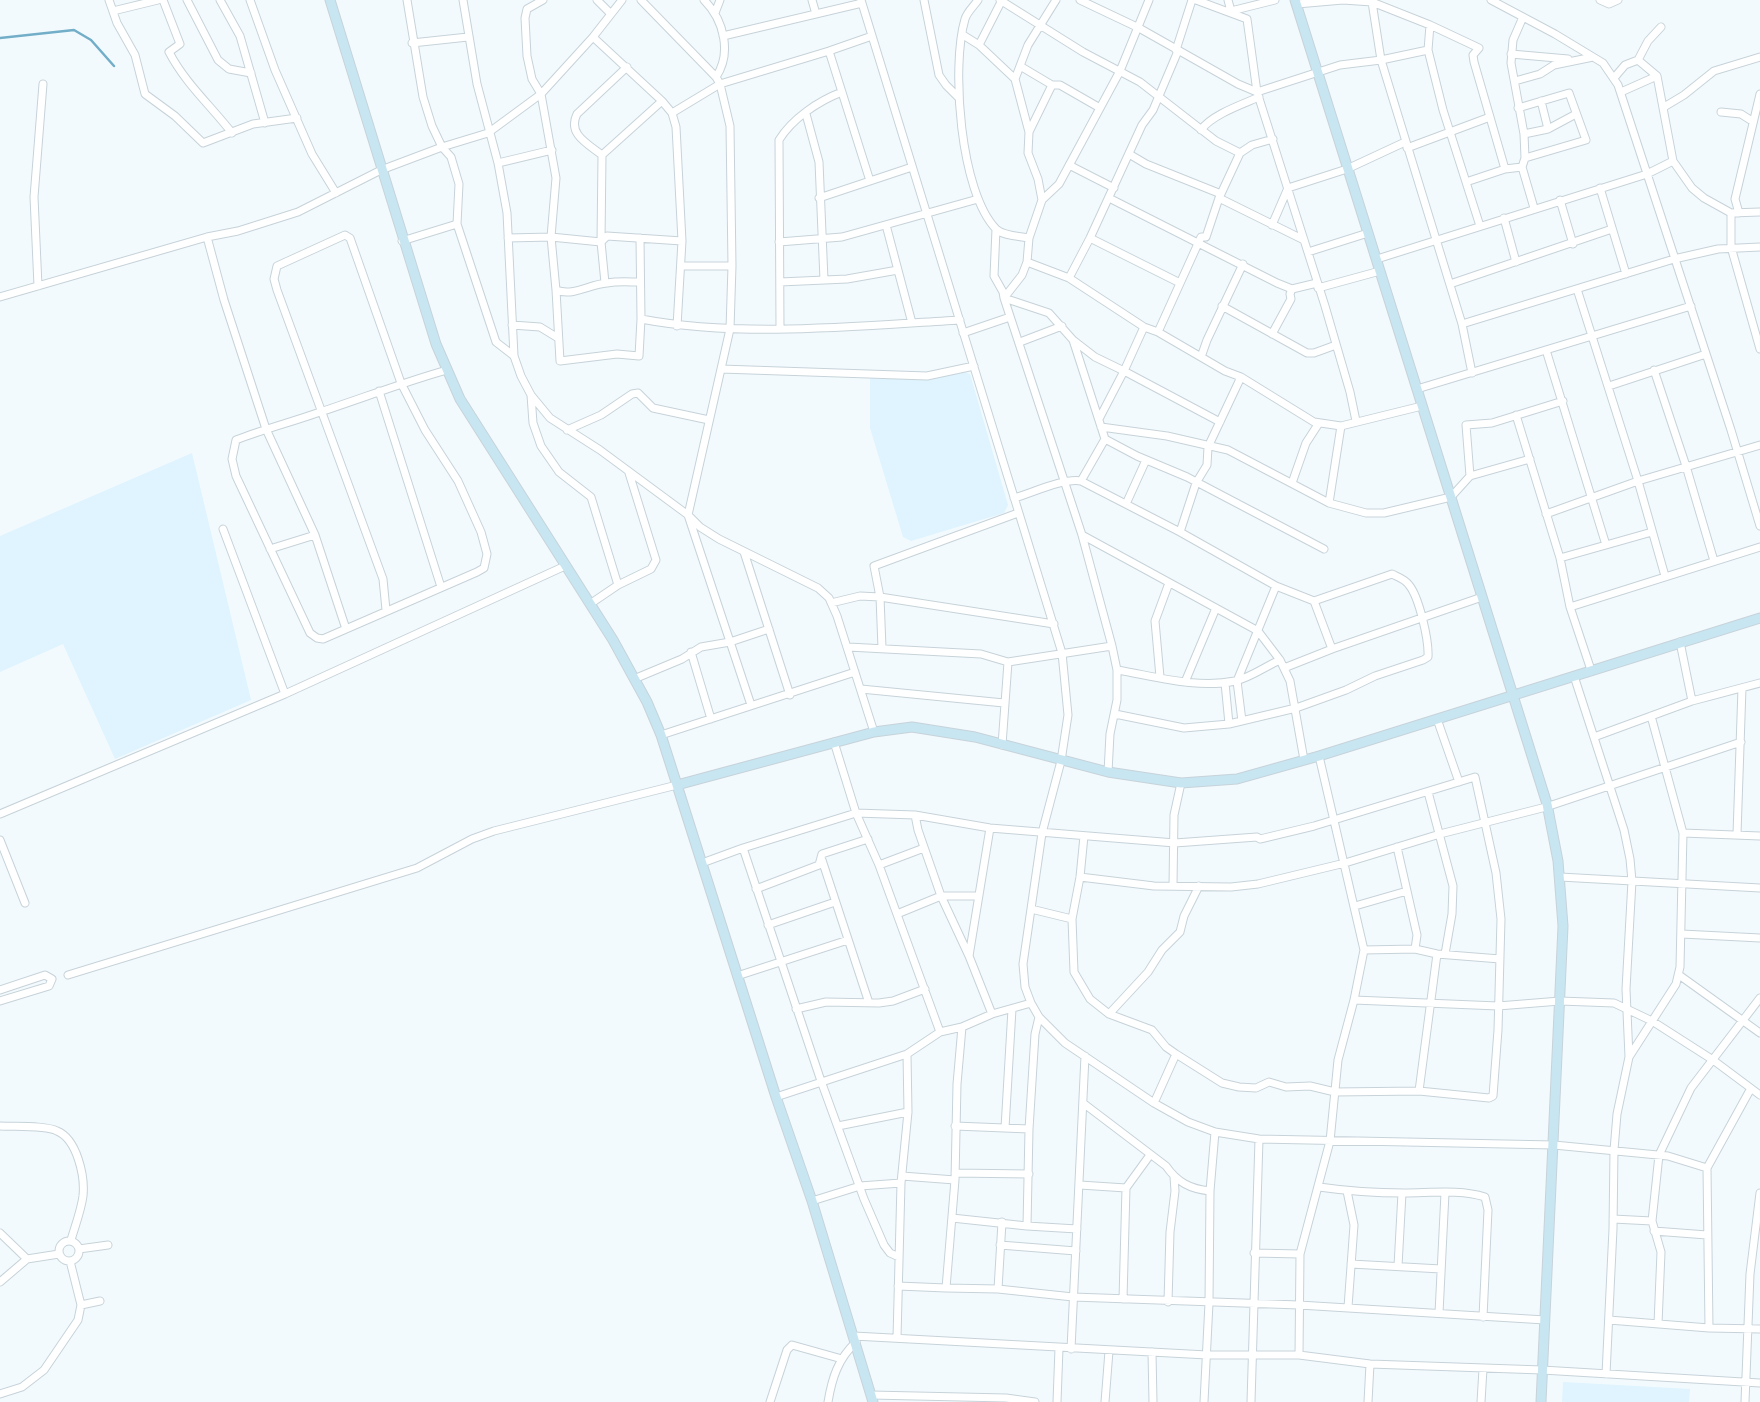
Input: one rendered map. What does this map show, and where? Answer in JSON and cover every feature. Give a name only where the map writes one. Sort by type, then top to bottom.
[{"type":"street","points":[[109,0],[112,11],[135,56],[144,94],[175,116],[199,141],[208,143],[253,124],[297,118]]},
{"type":"street","points":[[112,11],[158,0]]},
{"type":"street","points":[[163,0],[180,44],[169,52],[175,64],[185,80],[213,108],[232,133]]},
{"type":"street","points":[[187,0],[218,60],[229,69],[251,73]]},
{"type":"street","points":[[220,0],[240,36],[265,123]]},
{"type":"street","points":[[250,0],[274,70],[312,154],[336,193]]},
{"type":"street","points":[[330,0],[402,241],[436,344],[460,399],[613,640],[661,735],[776,1097],[812,1201],[872,1398],[1006,1398],[1035,1402]]},
{"type":"street","points":[[407,0],[412,43],[423,97],[442,147],[450,157],[459,184],[457,224],[496,342],[514,356]]},
{"type":"street","points":[[463,0],[468,37],[488,134],[498,163],[506,213],[514,356],[531,395],[550,418],[600,450],[688,515],[700,527],[744,552],[818,588],[831,603],[848,647],[874,732]]},
{"type":"street","points":[[543,0],[527,9],[524,18],[527,56],[532,79],[541,94],[556,178],[551,237],[560,361],[617,354],[640,356],[640,238]]},
{"type":"street","points":[[596,0],[611,14]]},
{"type":"street","points":[[0,297],[207,237],[238,231],[298,212],[381,170],[442,147],[488,134],[541,94],[593,37],[622,0]]},
{"type":"street","points":[[641,0],[716,77],[720,84],[730,126],[732,266],[730,329],[688,515],[751,705]]},
{"type":"street","points":[[704,0],[715,13],[723,36],[725,57],[723,66],[716,77]]},
{"type":"street","points":[[715,13],[720,0]]},
{"type":"street","points":[[812,0],[816,14]]},
{"type":"street","points":[[927,0],[939,75],[946,86],[959,98]]},
{"type":"street","points":[[978,0],[966,17],[958,72],[959,98],[967,164],[978,199],[996,229],[994,276],[1003,292],[1020,342],[1047,436],[1082,535],[1112,646],[1116,670],[1115,714],[1110,734],[1108,772]]},
{"type":"street","points":[[1015,79],[1039,25],[1056,0]]},
{"type":"street","points":[[1080,0],[1138,28],[1258,94]]},
{"type":"street","points":[[1004,298],[1022,275],[1027,262],[1029,238],[1042,200],[1059,184],[1070,165],[1120,71],[1149,0]]},
{"type":"street","points":[[1069,278],[1114,188],[1142,124],[1153,110],[1158,94],[1167,80],[1192,0]]},
{"type":"street","points":[[1196,0],[1247,18],[1258,94],[1336,345],[1356,421]]},
{"type":"street","points":[[1228,0],[1231,11]]},
{"type":"street","points":[[1231,11],[1275,0]]},
{"type":"street","points":[[1505,169],[1474,62],[1474,55],[1479,48],[1430,25],[1372,2],[1352,0],[1296,2],[1546,807],[1560,877],[1563,926],[1541,1402]]},
{"type":"street","points":[[1491,0],[1603,63],[1614,78],[1621,92],[1674,258],[1756,502],[1760,526]]},
{"type":"street","points":[[1600,0],[1609,4],[1618,0]]},
{"type":"street","points":[[979,44],[1001,1],[1083,52],[1120,71],[1158,94],[1216,141],[1240,153]]},
{"type":"street","points":[[723,36],[861,2],[872,36],[1062,653],[1068,715],[1062,761],[1042,833],[1023,964],[1025,987],[1039,1017],[1065,1042],[1154,1103],[1188,1122],[1215,1132],[1259,1139],[1554,1146],[1614,1150],[1685,1160],[1707,1168]]},
{"type":"street","points":[[1372,2],[1380,60],[1462,324],[1472,373]]},
{"type":"street","points":[[1523,17],[1512,40],[1511,54],[1518,108],[1524,134],[1525,158],[1522,167],[1534,208]]},
{"type":"street","points":[[1430,25],[1428,50],[1450,131],[1480,226]]},
{"type":"street","points":[[1614,78],[1626,65],[1638,60],[1648,41],[1661,27]]},
{"type":"street","points":[[963,35],[979,44],[1015,79],[1029,132],[1028,153],[1038,179],[1042,200]]},
{"type":"street","points":[[672,113],[720,84],[829,52],[872,36]]},
{"type":"street","points":[[412,43],[468,37]]},
{"type":"street","points":[[593,37],[662,101],[672,113],[676,127],[682,241],[677,326]]},
{"type":"street","points":[[1201,130],[1204,124],[1258,94],[1318,72],[1350,64],[1428,50]]},
{"type":"street","points":[[829,52],[870,181]]},
{"type":"street","points":[[1511,54],[1575,60]]},
{"type":"street","points":[[1515,81],[1540,74],[1554,65],[1593,57]]},
{"type":"street","points":[[1664,107],[1684,96],[1714,71],[1760,57]]},
{"type":"street","points":[[1638,60],[1657,76],[1674,161],[1692,188],[1704,198],[1731,213],[1760,212]]},
{"type":"street","points":[[1020,66],[1052,85],[1060,85],[1100,108]]},
{"type":"street","points":[[602,155],[578,137],[573,127],[574,120],[577,114],[627,68]]},
{"type":"street","points":[[1621,92],[1657,76]]},
{"type":"street","points":[[38,286],[34,189],[43,84]]},
{"type":"street","points":[[1029,132],[1052,85]]},
{"type":"street","points":[[780,328],[779,140],[786,128],[823,100],[842,92]]},
{"type":"street","points":[[1518,108],[1568,92],[1585,141],[1525,158]]},
{"type":"street","points":[[1739,213],[1735,200],[1752,121],[1760,94]]},
{"type":"street","points":[[605,283],[602,242],[602,155],[662,101]]},
{"type":"street","points":[[1541,102],[1548,129]]},
{"type":"street","points":[[1721,112],[1734,112],[1752,121]]},
{"type":"street","points":[[806,114],[819,162],[819,198],[824,280]]},
{"type":"street","points":[[1524,134],[1548,129],[1576,114]]},
{"type":"street","points":[[1272,225],[1288,188],[1347,169],[1406,145],[1490,117]]},
{"type":"street","points":[[1158,332],[1199,242],[1202,237],[1206,237],[1220,196],[1240,153],[1252,145],[1273,139]]},
{"type":"street","points":[[498,163],[552,150]]},
{"type":"street","points":[[1130,154],[1146,164],[1220,196],[1272,225],[1304,240]]},
{"type":"street","points":[[1376,259],[1647,174],[1674,161]]},
{"type":"street","points":[[1070,165],[1114,188]]},
{"type":"street","points":[[819,198],[912,167]]},
{"type":"street","points":[[1466,182],[1505,169],[1522,167]]},
{"type":"street","points":[[1600,188],[1626,274]]},
{"type":"street","points":[[1109,198],[1292,289],[1380,271]]},
{"type":"street","points":[[779,242],[842,237],[911,216],[927,214],[978,199]]},
{"type":"street","points":[[1560,200],[1572,244]]},
{"type":"street","points":[[1731,213],[1732,248],[1760,349]]},
{"type":"street","points":[[1504,218],[1516,262]]},
{"type":"street","points":[[402,241],[457,224]]},
{"type":"street","points":[[886,225],[912,323]]},
{"type":"street","points":[[996,229],[1012,236],[1029,238]]},
{"type":"street","points":[[1450,284],[1612,229]]},
{"type":"street","points":[[1308,252],[1368,233]]},
{"type":"street","points":[[386,610],[383,579],[321,412],[274,279],[277,266],[345,235],[350,238],[400,383],[426,430],[458,481],[481,532],[487,554],[484,568],[323,639],[310,633],[236,476],[232,459],[236,440],[266,428],[321,412],[400,383],[447,370]]},
{"type":"street","points":[[602,242],[606,236],[682,241]]},
{"type":"street","points":[[207,237],[224,300],[266,428],[315,534],[346,629]]},
{"type":"street","points":[[508,238],[551,237],[602,242]]},
{"type":"street","points":[[1090,238],[1180,282]]},
{"type":"street","points":[[1462,324],[1674,258],[1732,248],[1760,247]]},
{"type":"street","points":[[1027,262],[1069,278],[1144,327],[1158,332],[1242,378],[1305,418],[1319,423],[1341,426],[1422,406]]},
{"type":"street","points":[[1201,357],[1222,306],[1243,264]]},
{"type":"street","points":[[682,266],[732,266]]},
{"type":"street","points":[[780,282],[861,277],[898,270]]},
{"type":"street","points":[[556,290],[562,293],[605,283],[640,282]]},
{"type":"street","points":[[1272,334],[1292,299],[1290,294],[1292,289]]},
{"type":"street","points":[[1577,289],[1594,336],[1665,576]]},
{"type":"street","points":[[1004,298],[1050,313],[1073,340],[1095,358],[1124,371],[1220,422]]},
{"type":"street","points":[[1222,306],[1311,354],[1336,345]]},
{"type":"street","points":[[1417,389],[1691,306]]},
{"type":"street","points":[[963,333],[1010,317]]},
{"type":"street","points":[[641,319],[677,326],[730,329],[960,320]]},
{"type":"street","points":[[512,325],[540,327],[558,338]]},
{"type":"street","points":[[1020,342],[1062,326]]},
{"type":"street","points":[[1099,419],[1144,327]]},
{"type":"street","points":[[1073,340],[1105,439],[1146,460],[1187,477],[1324,548]]},
{"type":"street","points":[[1546,350],[1606,545]]},
{"type":"street","points":[[1609,386],[1706,354]]},
{"type":"street","points":[[721,369],[927,376],[974,366]]},
{"type":"street","points":[[1654,370],[1686,466],[1714,561]]},
{"type":"street","points":[[1180,532],[1196,483],[1207,465],[1208,447],[1242,378]]},
{"type":"street","points":[[379,391],[441,587]]},
{"type":"street","points":[[566,430],[601,415],[632,394],[638,393],[653,408],[709,420]]},
{"type":"street","points":[[531,395],[533,423],[541,446],[559,472],[591,497],[618,586]]},
{"type":"street","points":[[1470,476],[1466,425],[1492,423],[1563,401]]},
{"type":"street","points":[[1516,415],[1560,558],[1570,607],[1592,670]]},
{"type":"street","points":[[1292,483],[1306,444],[1319,423]]},
{"type":"street","points":[[1329,503],[1341,426]]},
{"type":"street","points":[[1101,427],[1167,436],[1208,447],[1228,450],[1329,503],[1366,513],[1384,513],[1451,497],[1470,476],[1530,458]]},
{"type":"street","points":[[1081,481],[1105,439]]},
{"type":"street","points":[[1546,514],[1638,481],[1760,445]]},
{"type":"street","points":[[1126,504],[1146,460]]},
{"type":"street","points":[[590,604],[618,586],[651,569],[656,560],[629,473]]},
{"type":"street","points":[[1014,498],[1075,480],[1081,481],[1180,532],[1276,586],[1314,601],[1392,574],[1410,586],[1422,618],[1428,657],[1296,708],[1229,724],[1184,728],[1115,714]]},
{"type":"street","points":[[882,648],[880,598],[874,566],[1018,513]]},
{"type":"street","points":[[223,529],[285,694]]},
{"type":"street","points":[[1560,558],[1652,532]]},
{"type":"street","points":[[270,549],[315,534]]},
{"type":"street","points":[[1082,535],[1258,631],[1280,660],[1290,681],[1304,760]]},
{"type":"street","points":[[1570,607],[1760,547]]},
{"type":"street","points":[[744,552],[790,695]]},
{"type":"street","points":[[0,814],[285,694],[566,566]]},
{"type":"street","points":[[1160,677],[1155,621],[1157,611],[1169,583]]},
{"type":"street","points":[[1242,721],[1237,681],[1276,586]]},
{"type":"street","points":[[831,603],[860,596],[1054,624]]},
{"type":"street","points":[[1284,668],[1332,649],[1482,597]]},
{"type":"street","points":[[1314,601],[1332,649]]},
{"type":"street","points":[[1186,682],[1216,608]]},
{"type":"street","points":[[68,975],[417,868],[472,839],[494,831],[677,785],[874,732],[912,727],[975,737],[1108,772],[1181,783],[1237,779],[1320,756],[1760,618]]},
{"type":"street","points":[[634,679],[682,659],[701,647],[730,642],[769,629]]},
{"type":"street","points":[[1680,642],[1692,701]]},
{"type":"street","points":[[848,647],[981,654],[1008,662],[1112,646]]},
{"type":"street","points":[[691,652],[711,719]]},
{"type":"street","points":[[1116,670],[1186,682],[1225,682],[1237,681],[1280,660]]},
{"type":"street","points":[[1002,744],[1008,662]]},
{"type":"street","points":[[661,735],[751,705],[790,695],[855,672]]},
{"type":"street","points":[[1574,676],[1611,786],[1628,844],[1632,881],[1628,1008],[1629,1057],[1617,1114],[1614,1150],[1606,1374]]},
{"type":"street","points":[[1225,682],[1229,724]]},
{"type":"street","points":[[1594,737],[1692,701],[1760,683]]},
{"type":"street","points":[[1737,834],[1742,688]]},
{"type":"street","points":[[861,689],[1004,703]]},
{"type":"street","points":[[1629,1057],[1676,984],[1679,975],[1682,934],[1681,883],[1683,833],[1651,716]]},
{"type":"street","points":[[1437,719],[1459,782]]},
{"type":"street","points":[[834,742],[856,813],[879,865],[940,1032]]},
{"type":"street","points":[[1080,877],[1173,886],[1231,887],[1258,884],[1345,863],[1440,834],[1546,807],[1741,742]]},
{"type":"street","points":[[1299,1355],[1300,1254],[1330,1141],[1342,1040],[1354,1000],[1364,950],[1320,756]]},
{"type":"street","points":[[702,863],[743,848],[856,813],[915,815],[990,828],[1175,843],[1257,837],[1260,839],[1335,819],[1475,777],[1486,822],[1500,904],[1500,960],[1493,1096],[1488,1098],[1419,1091],[1335,1092],[1310,1086],[1286,1087],[1269,1082],[1256,1088],[1229,1085],[1166,1047],[1152,1030],[1109,1014],[1090,999],[1074,972],[1072,919],[1080,877],[1084,836]]},
{"type":"street","points":[[1173,886],[1174,815],[1181,783]]},
{"type":"street","points":[[1419,1091],[1430,1004],[1454,900],[1440,834],[1428,792]]},
{"type":"street","points":[[915,815],[918,830],[941,896],[969,956],[992,1014]]},
{"type":"street","points":[[969,956],[990,828]]},
{"type":"street","points":[[1683,833],[1760,836]]},
{"type":"street","points":[[868,839],[829,850],[822,854],[822,860],[869,1003]]},
{"type":"street","points":[[0,840],[25,903]]},
{"type":"street","points":[[1397,847],[1416,935],[1415,949]]},
{"type":"street","points":[[743,848],[796,1009],[860,1186],[884,1245],[890,1253],[899,1257]]},
{"type":"street","points":[[879,865],[924,848]]},
{"type":"street","points":[[756,889],[808,871],[819,865],[822,860]]},
{"type":"street","points":[[1560,877],[1760,888]]},
{"type":"street","points":[[1109,1014],[1148,972],[1162,950],[1180,932],[1184,916],[1199,886]]},
{"type":"street","points":[[1355,906],[1407,891]]},
{"type":"street","points":[[897,914],[941,896],[978,896]]},
{"type":"street","points":[[768,925],[836,902]]},
{"type":"street","points":[[1031,909],[1072,919]]},
{"type":"street","points":[[1682,934],[1760,938]]},
{"type":"street","points":[[737,976],[848,940]]},
{"type":"street","points":[[1364,950],[1415,949],[1441,954],[1500,960]]},
{"type":"street","points":[[0,990],[45,975],[52,979],[48,986],[0,1001]]},
{"type":"street","points":[[1679,975],[1760,1033]]},
{"type":"street","points":[[796,1009],[826,1002],[869,1003],[893,1001],[925,989]]},
{"type":"street","points":[[1658,1324],[1661,1252],[1652,1221],[1659,1155],[1691,1088],[1760,998]]},
{"type":"street","points":[[1354,1000],[1498,1006],[1560,1001],[1614,1003],[1628,1008],[1713,1060],[1750,1090],[1760,1095]]},
{"type":"street","points":[[776,1097],[907,1054],[940,1032],[962,1027],[992,1014],[1031,1003]]},
{"type":"street","points":[[1005,1128],[1012,1009]]},
{"type":"street","points":[[1027,1226],[1029,1129],[1035,1034],[1039,1017]]},
{"type":"street","points":[[946,1288],[952,1218],[955,1126],[962,1027]]},
{"type":"street","points":[[897,1338],[901,1180],[908,1112],[907,1054]]},
{"type":"street","points":[[1154,1103],[1176,1054]]},
{"type":"street","points":[[1071,1349],[1085,1056]]},
{"type":"street","points":[[1710,1328],[1707,1168],[1750,1090]]},
{"type":"street","points":[[1083,1103],[1166,1166],[1174,1177],[1193,1189],[1210,1191]]},
{"type":"street","points":[[838,1126],[908,1112]]},
{"type":"street","points":[[0,1126],[53,1129],[64,1134],[71,1143],[82,1180],[83,1192],[71,1240]]},
{"type":"street","points":[[955,1126],[1029,1129]]},
{"type":"street","points":[[1204,1402],[1209,1303],[1210,1191],[1215,1132]]},
{"type":"street","points":[[1251,1402],[1254,1253],[1259,1139]]},
{"type":"street","points":[[1123,1299],[1126,1188],[1150,1155]]},
{"type":"street","points":[[812,1201],[860,1186],[901,1180],[954,1176],[1029,1174]]},
{"type":"street","points":[[1168,1302],[1170,1232],[1175,1190],[1174,1177]]},
{"type":"street","points":[[1080,1185],[1126,1188]]},
{"type":"street","points":[[1319,1187],[1347,1191],[1477,1194],[1485,1197],[1487,1202],[1483,1316]]},
{"type":"street","points":[[1347,1191],[1354,1225],[1348,1307]]},
{"type":"street","points":[[1398,1266],[1402,1193]]},
{"type":"street","points":[[1438,1313],[1445,1193]]},
{"type":"street","points":[[1745,1402],[1750,1274],[1759,1214],[1760,1193]]},
{"type":"street","points":[[952,1218],[1077,1229]]},
{"type":"street","points":[[1613,1218],[1652,1221]]},
{"type":"street","points":[[998,1289],[1002,1222]]},
{"type":"street","points":[[1654,1232],[1707,1235]]},
{"type":"street","points":[[0,1233],[27,1259]]},
{"type":"street","points":[[71,1240],[79,1250],[78,1256],[70,1261],[63,1260],[58,1248],[62,1243],[71,1240]]},
{"type":"street","points":[[79,1250],[108,1245]]},
{"type":"street","points":[[1000,1245],[1076,1251]]},
{"type":"street","points":[[1254,1253],[1300,1254]]},
{"type":"street","points":[[0,1282],[27,1259],[59,1254]]},
{"type":"street","points":[[0,1394],[22,1387],[44,1370],[78,1320],[81,1305],[70,1261]]},
{"type":"street","points":[[1351,1264],[1441,1269]]},
{"type":"street","points":[[898,1286],[998,1289],[1074,1297],[1168,1302],[1348,1307],[1545,1320]]},
{"type":"street","points":[[81,1305],[100,1301]]},
{"type":"street","points":[[1609,1320],[1710,1328],[1760,1329]]},
{"type":"street","points":[[855,1339],[897,1338],[1206,1355],[1299,1355],[1370,1364],[1542,1370],[1760,1383]]},
{"type":"street","points":[[828,1402],[834,1375],[855,1339]]},
{"type":"street","points":[[770,1402],[787,1350],[792,1345],[842,1359]]},
{"type":"street","points":[[1057,1402],[1059,1348]]},
{"type":"street","points":[[1105,1402],[1109,1351]]},
{"type":"street","points":[[1152,1352],[1153,1402]]},
{"type":"street","points":[[1368,1402],[1370,1364]]},
{"type":"street","points":[[1481,1402],[1483,1369]]},
{"type":"shaded area","points":[[959,370],[970,374],[1008,505],[1004,513],[911,541],[903,537],[870,428],[870,378],[926,380]]},
{"type":"shaded area","points":[[192,453],[251,700],[115,759],[63,644],[0,672],[0,536]]},
{"type":"shaded area","points":[[1563,1382],[1690,1389],[1689,1402],[1562,1402]]},
{"type":"waterway","points":[[0,38],[74,30],[91,40],[114,66]]}]
